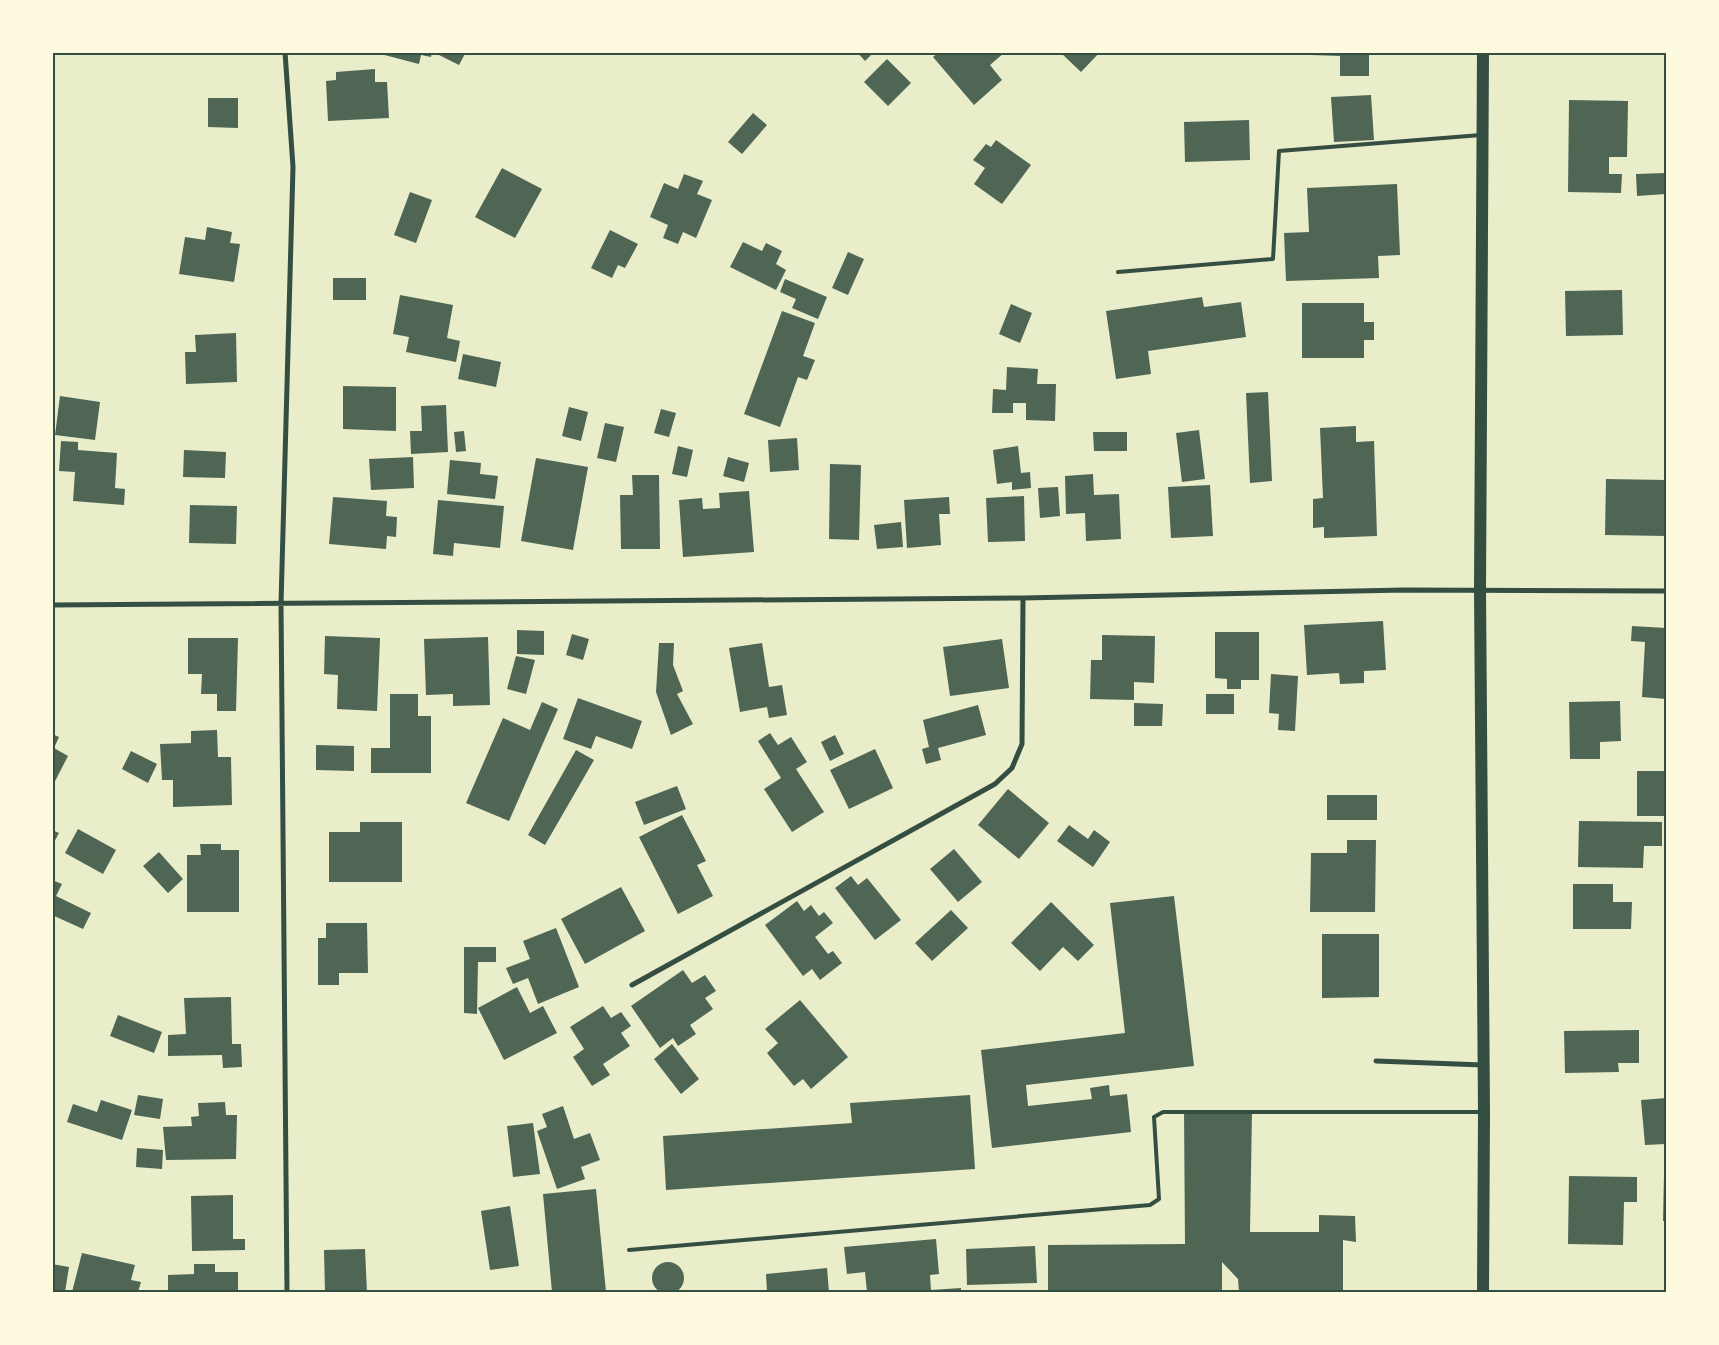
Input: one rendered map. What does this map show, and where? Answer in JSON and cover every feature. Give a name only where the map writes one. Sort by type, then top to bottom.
[{"type":"main road","points":[[1483,52],[1480,589],[1484,1112],[1483,1292]]},
{"type":"street","points":[[285,52],[293,167],[281,604],[287,1292]]},
{"type":"street","points":[[52,605],[1023,598],[1480,589],[1666,591]]},
{"type":"street","points":[[632,985],[995,784],[1012,768],[1022,744],[1023,598]]},
{"type":"street","points":[[1376,1061],[1483,1065]]},
{"type":"lane","points":[[1118,272],[1273,259],[1279,151],[1483,135]]},
{"type":"lane","points":[[629,1250],[1150,1205],[1159,1200],[1154,1117],[1163,1112],[1484,1112]]},
{"type":"building","points":[[373,52],[432,52],[431,57],[421,55],[419,64]]},
{"type":"building","points":[[433,52],[466,52],[459,65]]},
{"type":"building","points":[[857,52],[874,52],[865,61]]},
{"type":"building","points":[[939,52],[1005,52],[990,65],[1002,80],[974,105],[933,57]]},
{"type":"building","points":[[1060,52],[1100,52],[1081,72]]},
{"type":"building","points":[[1311,52],[1369,52],[1369,76],[1340,76],[1340,56],[1311,55]]},
{"type":"building","points":[[887,59],[911,83],[888,106],[864,82]]},
{"type":"building","points":[[375,69],[375,82],[387,82],[389,118],[328,121],[326,81],[336,80],[336,72]]},
{"type":"building","points":[[1371,95],[1374,140],[1334,142],[1331,97]]},
{"type":"building","points":[[208,98],[238,98],[238,128],[208,127]]},
{"type":"building","points":[[1569,100],[1628,101],[1627,157],[1609,157],[1609,174],[1622,174],[1621,193],[1568,192]]},
{"type":"building","points":[[753,113],[767,125],[742,154],[728,142]]},
{"type":"building","points":[[1249,120],[1250,160],[1185,162],[1184,122]]},
{"type":"building","points":[[996,140],[1031,165],[1002,204],[974,184],[985,168],[973,160],[986,144],[991,147]]},
{"type":"building","points":[[502,168],[542,189],[515,238],[475,217]]},
{"type":"building","points":[[1666,173],[1666,194],[1637,196],[1636,174]]},
{"type":"building","points":[[684,174],[703,181],[697,194],[712,200],[696,238],[683,232],[678,244],[663,238],[668,225],[650,217],[664,183],[678,189]]},
{"type":"building","points":[[1397,184],[1400,255],[1378,256],[1379,278],[1286,281],[1284,233],[1309,232],[1307,188]]},
{"type":"building","points":[[410,192],[432,200],[416,243],[394,235]]},
{"type":"building","points":[[207,227],[232,232],[230,243],[240,244],[234,282],[179,274],[185,237],[205,240]]},
{"type":"building","points":[[610,230],[638,244],[625,268],[618,265],[612,278],[591,268]]},
{"type":"building","points":[[743,242],[762,251],[766,243],[782,251],[776,264],[786,270],[776,290],[730,267]]},
{"type":"building","points":[[848,252],[864,259],[848,295],[832,288]]},
{"type":"building","points":[[333,278],[366,278],[366,300],[333,300]]},
{"type":"building","points":[[785,279],[827,297],[818,319],[792,308],[796,299],[780,292]]},
{"type":"building","points":[[1622,290],[1623,335],[1566,336],[1565,291]]},
{"type":"building","points":[[400,295],[453,305],[447,338],[460,341],[456,362],[406,352],[409,337],[393,334]]},
{"type":"building","points":[[1202,297],[1204,307],[1241,302],[1246,337],[1148,351],[1151,374],[1116,379],[1106,311]]},
{"type":"building","points":[[1302,303],[1364,303],[1364,322],[1374,322],[1374,340],[1364,340],[1364,358],[1302,358]]},
{"type":"building","points":[[1011,304],[1032,313],[1020,343],[999,334]]},
{"type":"building","points":[[782,311],[815,323],[803,356],[815,360],[807,380],[798,377],[780,427],[744,414]]},
{"type":"building","points":[[236,333],[237,382],[186,384],[185,352],[196,352],[195,335]]},
{"type":"building","points":[[463,354],[501,362],[496,387],[458,379]]},
{"type":"building","points":[[1007,367],[1038,369],[1037,384],[1056,384],[1055,421],[1026,420],[1026,403],[1013,403],[1013,413],[992,413],[993,389],[1006,390]]},
{"type":"building","points":[[343,386],[396,387],[396,431],[343,429]]},
{"type":"building","points":[[1268,392],[1272,481],[1250,483],[1246,393]]},
{"type":"building","points":[[60,396],[100,402],[95,440],[55,435]]},
{"type":"building","points":[[446,405],[448,452],[411,454],[410,431],[422,431],[421,406]]},
{"type":"building","points":[[569,407],[588,412],[581,441],[562,436]]},
{"type":"building","points":[[661,409],[676,413],[669,437],[654,433]]},
{"type":"building","points":[[605,423],[624,427],[616,462],[597,458]]},
{"type":"building","points":[[1356,426],[1356,442],[1374,441],[1377,536],[1324,538],[1324,527],[1313,528],[1313,499],[1323,498],[1320,428]]},
{"type":"building","points":[[1199,430],[1205,479],[1182,482],[1176,433]]},
{"type":"building","points":[[464,431],[466,451],[456,452],[454,432]]},
{"type":"building","points":[[1093,432],[1127,432],[1127,451],[1094,451]]},
{"type":"building","points":[[797,438],[799,470],[770,472],[768,440]]},
{"type":"building","points":[[61,441],[78,442],[78,450],[117,453],[115,488],[125,489],[124,505],[73,501],[75,472],[59,471]]},
{"type":"building","points":[[678,446],[693,450],[687,477],[672,474]]},
{"type":"building","points":[[1018,446],[1021,473],[1030,472],[1031,488],[1012,490],[1012,482],[997,484],[993,450]]},
{"type":"building","points":[[184,450],[226,452],[225,478],[183,477]]},
{"type":"building","points":[[413,457],[414,488],[371,490],[369,459]]},
{"type":"building","points":[[728,457],[749,463],[744,482],[723,476]]},
{"type":"building","points":[[536,458],[588,467],[573,550],[521,541]]},
{"type":"building","points":[[450,460],[481,463],[480,474],[498,476],[495,499],[447,494]]},
{"type":"building","points":[[830,464],[861,465],[859,540],[829,539]]},
{"type":"building","points":[[1093,474],[1094,495],[1119,494],[1121,539],[1086,541],[1085,513],[1066,514],[1065,476]]},
{"type":"building","points":[[632,475],[659,475],[660,549],[621,549],[620,495],[633,495]]},
{"type":"building","points":[[1606,479],[1666,480],[1666,536],[1605,535]]},
{"type":"building","points":[[1210,485],[1213,536],[1171,538],[1168,487]]},
{"type":"building","points":[[1058,487],[1060,516],[1040,518],[1038,488]]},
{"type":"building","points":[[749,491],[754,552],[683,557],[679,500],[702,498],[703,509],[720,508],[719,493]]},
{"type":"building","points":[[1024,496],[1025,541],[988,542],[986,498]]},
{"type":"building","points":[[333,497],[387,501],[386,516],[397,517],[396,537],[387,536],[386,549],[329,544]]},
{"type":"building","points":[[949,497],[950,514],[939,514],[941,545],[907,548],[904,500]]},
{"type":"building","points":[[438,500],[504,506],[500,548],[454,543],[453,556],[433,554]]},
{"type":"building","points":[[190,505],[237,506],[236,544],[189,543]]},
{"type":"building","points":[[901,522],[903,547],[877,549],[874,525]]},
{"type":"building","points":[[1383,621],[1386,670],[1364,671],[1364,683],[1340,684],[1339,673],[1307,675],[1304,625]]},
{"type":"building","points":[[1632,626],[1666,628],[1666,699],[1642,697],[1645,642],[1631,641]]},
{"type":"building","points":[[517,630],[544,631],[544,655],[517,654]]},
{"type":"building","points":[[1215,632],[1259,632],[1259,680],[1241,680],[1241,689],[1227,689],[1227,679],[1215,678]]},
{"type":"building","points":[[572,634],[589,639],[583,660],[566,655]]},
{"type":"building","points":[[1102,635],[1155,636],[1154,683],[1134,682],[1134,700],[1090,699],[1091,660],[1102,660]]},
{"type":"building","points":[[325,636],[380,638],[377,711],[337,709],[338,675],[324,674]]},
{"type":"building","points":[[488,637],[490,705],[453,706],[453,694],[426,695],[424,639]]},
{"type":"building","points":[[188,638],[238,638],[236,711],[217,711],[217,694],[201,694],[202,674],[188,674]]},
{"type":"building","points":[[1002,639],[1009,688],[950,696],[943,647]]},
{"type":"building","points":[[659,643],[674,643],[673,665],[683,691],[677,694],[693,724],[671,735],[656,692]]},
{"type":"building","points":[[762,643],[769,687],[782,685],[787,715],[769,718],[767,707],[740,712],[729,648]]},
{"type":"building","points":[[516,656],[535,660],[526,694],[507,689]]},
{"type":"building","points":[[1271,674],[1298,676],[1295,731],[1278,730],[1279,714],[1269,713]]},
{"type":"building","points":[[390,694],[418,694],[418,716],[431,716],[431,773],[371,773],[371,748],[390,748]]},
{"type":"building","points":[[1206,694],[1234,694],[1234,714],[1206,714]]},
{"type":"building","points":[[578,698],[642,721],[632,749],[596,736],[591,749],[563,739]]},
{"type":"building","points":[[1620,701],[1621,741],[1600,742],[1600,759],[1570,759],[1569,702]]},
{"type":"building","points":[[542,702],[558,709],[509,821],[466,803],[503,718],[530,730]]},
{"type":"building","points":[[1134,703],[1163,704],[1162,726],[1134,726]]},
{"type":"building","points":[[978,705],[986,735],[938,748],[941,760],[926,764],[922,749],[929,747],[923,720]]},
{"type":"building","points":[[217,730],[218,757],[231,757],[232,805],[173,807],[173,780],[162,780],[160,744],[191,743],[191,731]]},
{"type":"building","points":[[770,733],[778,745],[791,737],[807,762],[796,769],[824,812],[792,832],[764,789],[781,778],[758,741]]},
{"type":"building","points":[[52,734],[59,737],[54,748],[68,756],[52,787]]},
{"type":"building","points":[[835,735],[844,754],[830,761],[821,742]]},
{"type":"building","points":[[316,745],[354,746],[354,771],[316,770]]},
{"type":"building","points":[[875,749],[893,788],[849,809],[830,770]]},
{"type":"building","points":[[576,750],[594,760],[545,845],[528,835]]},
{"type":"building","points":[[131,751],[157,764],[148,783],[122,769]]},
{"type":"building","points":[[1637,771],[1666,771],[1666,816],[1637,816]]},
{"type":"building","points":[[677,786],[686,809],[644,825],[635,802]]},
{"type":"building","points":[[1008,789],[1049,823],[1019,859],[978,825]]},
{"type":"building","points":[[1327,795],[1377,795],[1377,820],[1327,820]]},
{"type":"building","points":[[682,815],[706,861],[697,865],[713,896],[678,914],[639,837]]},
{"type":"building","points":[[1579,821],[1662,822],[1662,846],[1644,846],[1643,868],[1578,867]]},
{"type":"building","points":[[360,822],[402,822],[402,882],[329,882],[329,832],[360,832]]},
{"type":"building","points":[[1069,825],[1088,839],[1094,830],[1110,842],[1093,867],[1057,841]]},
{"type":"building","points":[[78,829],[116,850],[103,874],[65,853]]},
{"type":"building","points":[[52,830],[59,833],[52,846]]},
{"type":"building","points":[[1347,840],[1376,840],[1375,912],[1310,912],[1311,853],[1347,853]]},
{"type":"building","points":[[200,844],[221,844],[221,850],[239,850],[239,912],[187,912],[187,855],[201,855]]},
{"type":"building","points":[[954,849],[982,882],[958,902],[930,869]]},
{"type":"building","points":[[159,852],[183,879],[168,893],[143,866]]},
{"type":"building","points":[[851,876],[858,885],[867,878],[901,920],[875,940],[835,888]]},
{"type":"building","points":[[52,880],[62,884],[56,896],[91,913],[83,929],[52,915]]},
{"type":"building","points":[[1573,884],[1613,884],[1613,902],[1632,902],[1631,929],[1573,929]]},
{"type":"building","points":[[621,887],[645,931],[585,964],[561,919]]},
{"type":"building","points":[[1174,896],[1194,1066],[1026,1085],[1028,1106],[1092,1099],[1090,1088],[1109,1085],[1110,1096],[1127,1094],[1131,1132],[992,1148],[981,1050],[1125,1033],[1110,903]]},
{"type":"building","points":[[797,901],[804,911],[811,905],[819,916],[824,912],[833,923],[815,937],[828,954],[833,951],[842,963],[820,980],[812,969],[803,976],[765,925]]},
{"type":"building","points":[[1051,902],[1094,945],[1078,961],[1063,947],[1040,971],[1011,943]]},
{"type":"building","points":[[951,910],[968,928],[932,961],[915,943]]},
{"type":"building","points":[[326,923],[367,923],[368,973],[339,973],[339,985],[318,985],[318,938],[326,938]]},
{"type":"building","points":[[556,928],[579,987],[538,1004],[528,978],[513,984],[506,968],[530,959],[523,941]]},
{"type":"building","points":[[1322,934],[1379,934],[1379,997],[1322,998]]},
{"type":"building","points":[[464,947],[496,947],[496,962],[478,962],[477,1014],[464,1013]]},
{"type":"building","points":[[683,970],[692,983],[705,975],[716,991],[705,998],[713,1009],[690,1025],[696,1034],[678,1046],[673,1038],[660,1048],[631,1006]]},
{"type":"building","points":[[517,987],[530,1013],[543,1006],[557,1033],[504,1060],[478,1008]]},
{"type":"building","points":[[231,997],[232,1044],[241,1044],[242,1067],[223,1068],[222,1055],[168,1056],[168,1035],[186,1034],[184,998]]},
{"type":"building","points":[[800,1000],[848,1057],[811,1089],[803,1079],[794,1086],[767,1053],[778,1043],[765,1029]]},
{"type":"building","points":[[603,1006],[611,1018],[621,1012],[631,1026],[621,1033],[630,1046],[603,1064],[610,1075],[592,1086],[573,1057],[584,1049],[570,1027]]},
{"type":"building","points":[[118,1015],[162,1032],[154,1053],[110,1036]]},
{"type":"building","points":[[1639,1030],[1639,1063],[1618,1063],[1619,1072],[1565,1073],[1564,1031]]},
{"type":"building","points":[[672,1044],[699,1079],[681,1094],[654,1059]]},
{"type":"building","points":[[138,1095],[163,1099],[160,1119],[134,1115]]},
{"type":"building","points":[[970,1095],[975,1169],[666,1190],[663,1136],[852,1123],[850,1103]]},
{"type":"building","points":[[1666,1098],[1666,1144],[1645,1145],[1641,1100]]},
{"type":"building","points":[[101,1100],[132,1110],[122,1140],[67,1122],[73,1104],[97,1112]]},
{"type":"building","points":[[225,1102],[226,1115],[237,1115],[236,1159],[166,1160],[163,1127],[192,1126],[191,1117],[199,1116],[198,1103]]},
{"type":"building","points":[[563,1106],[574,1139],[590,1133],[600,1160],[581,1167],[585,1179],[557,1189],[537,1131],[547,1127],[542,1114]]},
{"type":"building","points":[[1184,1111],[1252,1111],[1250,1232],[1319,1232],[1319,1215],[1355,1216],[1356,1242],[1343,1240],[1343,1292],[1239,1292],[1238,1279],[1222,1262],[1222,1292],[1048,1292],[1048,1245],[1185,1244]]},
{"type":"building","points":[[533,1123],[540,1174],[513,1177],[507,1126]]},
{"type":"building","points":[[137,1148],[163,1150],[162,1169],[136,1167]]},
{"type":"building","points":[[1664,1174],[1666,1174],[1666,1221],[1663,1221]]},
{"type":"building","points":[[1569,1176],[1637,1177],[1637,1202],[1624,1202],[1623,1245],[1568,1244]]},
{"type":"building","points":[[596,1189],[606,1292],[552,1292],[543,1194]]},
{"type":"building","points":[[233,1195],[233,1239],[245,1239],[245,1250],[192,1251],[191,1196]]},
{"type":"building","points":[[510,1206],[519,1266],[490,1270],[481,1211]]},
{"type":"building","points":[[936,1239],[939,1274],[930,1275],[931,1290],[961,1288],[961,1292],[867,1292],[865,1272],[847,1274],[844,1247]]},
{"type":"building","points":[[1035,1246],[1037,1283],[967,1285],[966,1249]]},
{"type":"building","points":[[365,1249],[367,1292],[325,1292],[324,1250]]},
{"type":"building","points":[[82,1253],[135,1265],[131,1280],[141,1282],[138,1292],[72,1292]]},
{"type":"building","points":[[668,1262],[674,1263],[679,1267],[683,1272],[683,1284],[679,1289],[674,1293],[668,1294],[662,1293],[657,1289],[653,1284],[652,1278],[653,1272],[657,1267],[662,1263]]},
{"type":"building","points":[[52,1264],[69,1267],[65,1292],[52,1292]]},
{"type":"building","points":[[194,1264],[215,1264],[215,1272],[238,1272],[238,1292],[168,1292],[168,1275],[194,1274]]},
{"type":"building","points":[[827,1268],[829,1292],[767,1292],[766,1274]]}]
